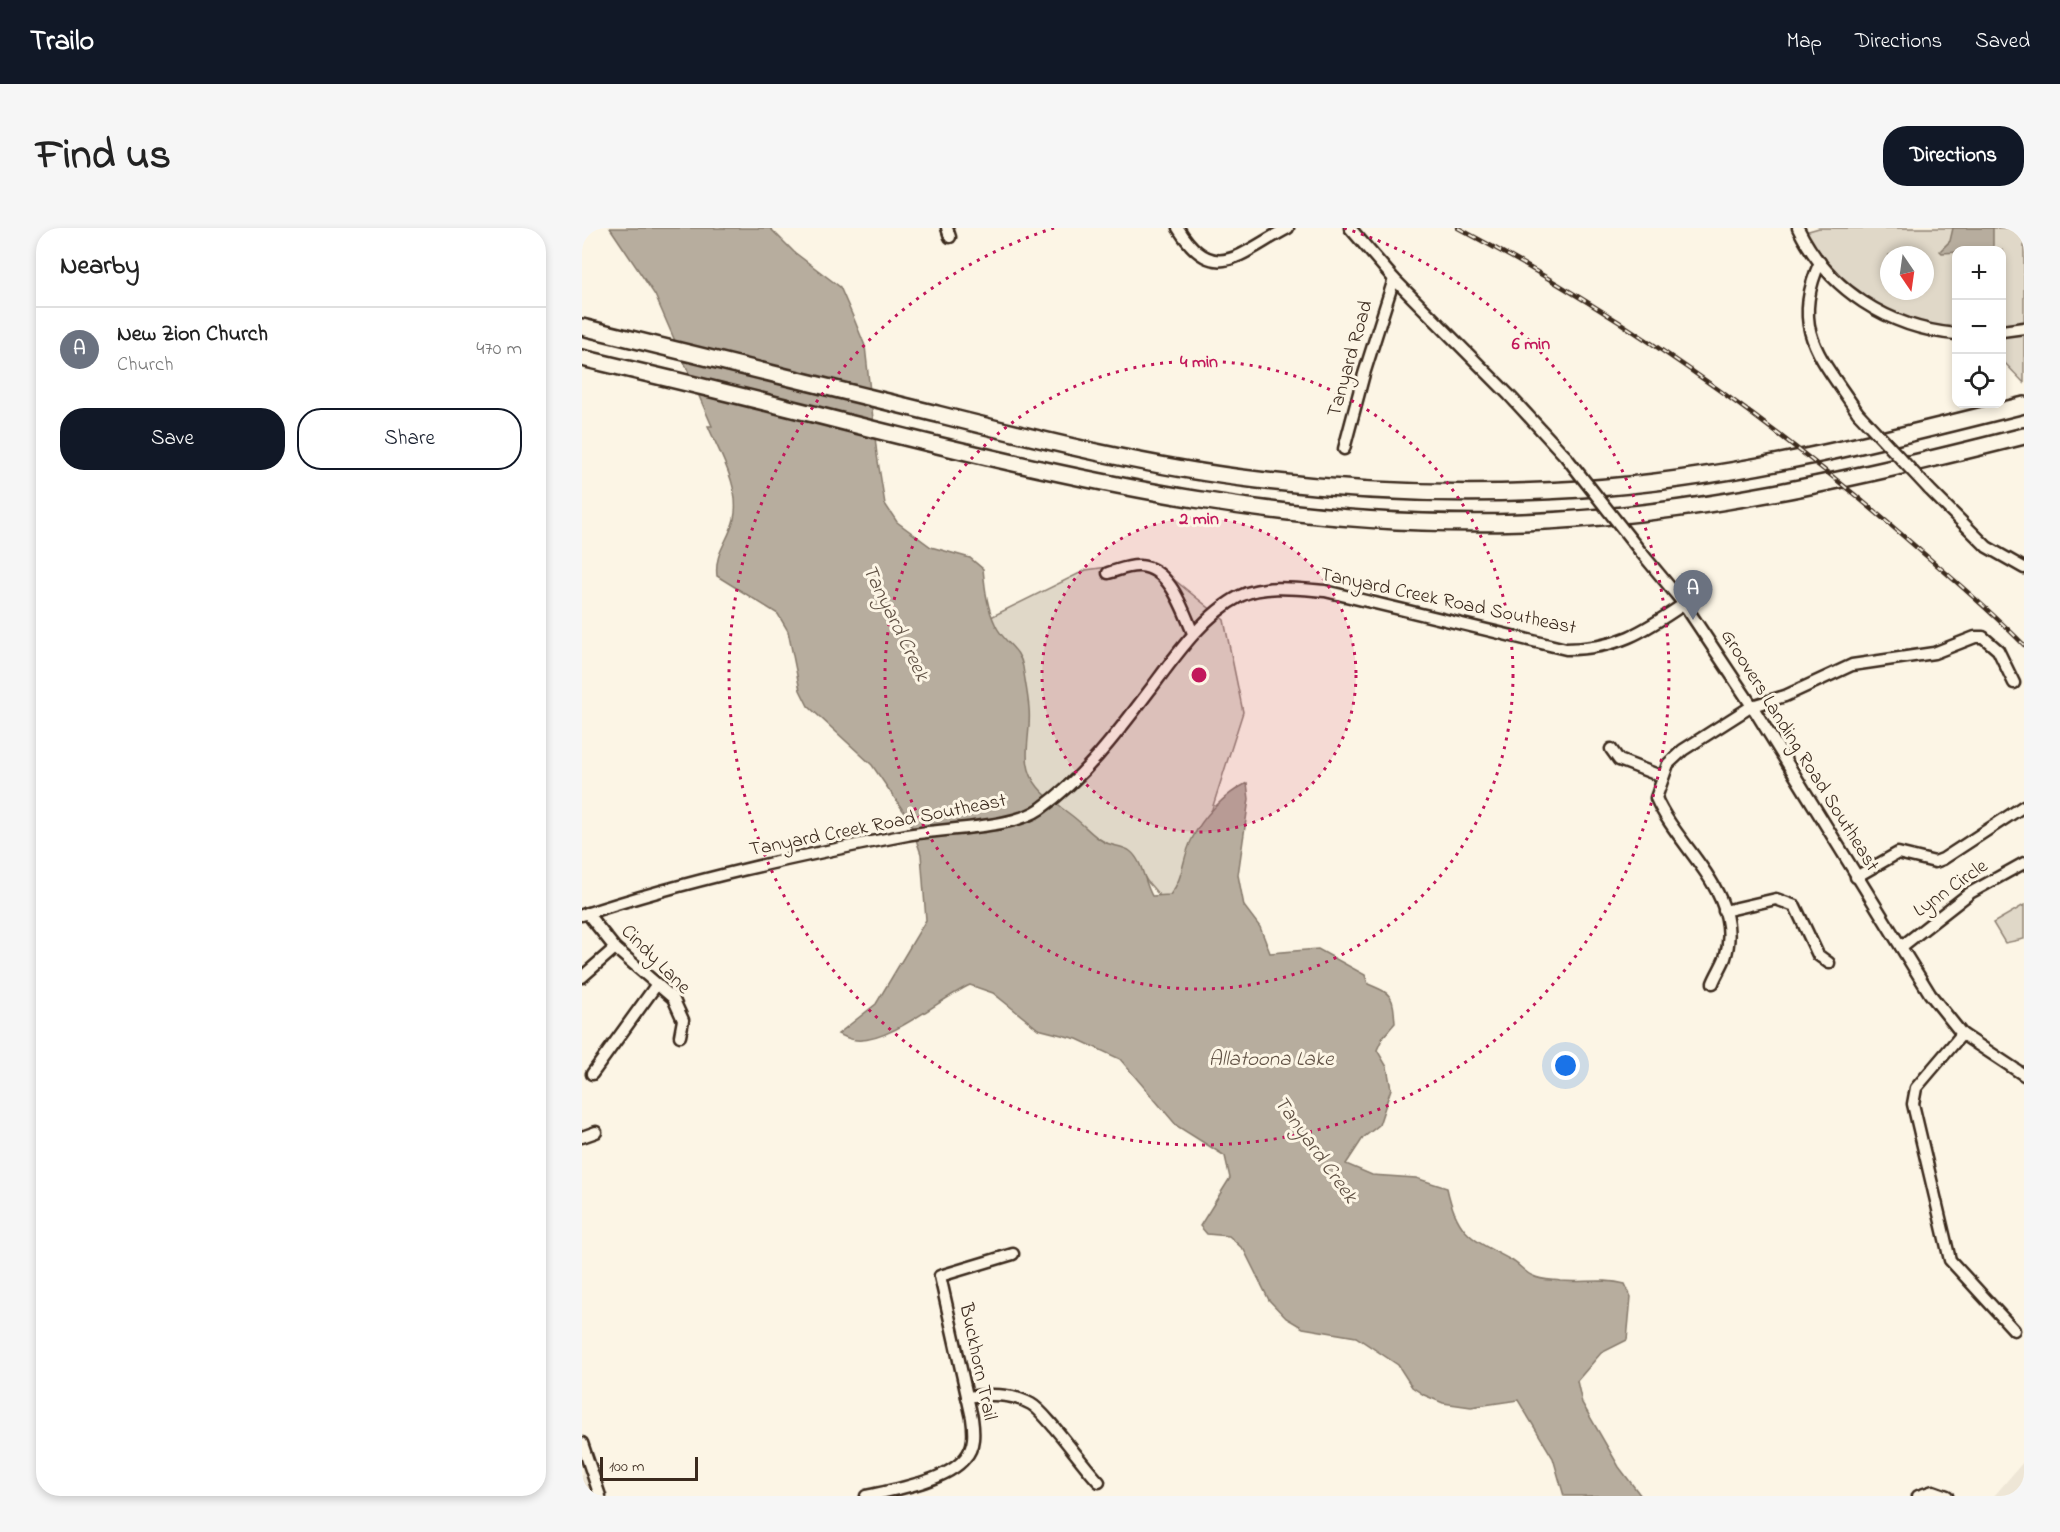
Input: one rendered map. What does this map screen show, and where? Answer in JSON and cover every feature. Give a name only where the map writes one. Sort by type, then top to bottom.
[{"type":"highway","points":[[582,327],[1114,456],[1254,480],[1361,490],[1518,492],[1594,488],[1692,478],[1815,456],[2024,405]]},
{"type":"highway","points":[[582,358],[1131,490],[1251,509],[1370,520],[1520,522],[1678,509],[1817,486],[2024,436]]},
{"type":"street","points":[[1178,228],[1192,250],[1207,260],[1222,262],[1288,228]]},
{"type":"street","name":"Groovers Landing Road Southeast","points":[[1350,228],[1394,279],[1523,409],[1566,457],[1684,604],[1752,706],[1930,994],[1962,1034],[2024,1075]]},
{"type":"street","points":[[1798,228],[1820,262],[1842,286],[1878,312],[1911,326],[1952,333]]},
{"type":"street","points":[[1820,262],[1806,308],[1811,342],[1858,413],[1987,547],[2024,568]]},
{"type":"street","name":"Tanyard Road","points":[[1344,449],[1364,374],[1394,279]]},
{"type":"street","points":[[2006,330],[2024,328]]},
{"type":"street","points":[[1108,573],[1131,567],[1152,569],[1164,579],[1178,598],[1193,633]]},
{"type":"street","name":"Tanyard Creek Road Southeast","points":[[585,914],[629,899],[807,855],[911,834],[996,824],[1037,811],[1084,774],[1193,633],[1241,595],[1288,589],[1326,591],[1566,649],[1592,649],[1616,644],[1642,633],[1684,604]]},
{"type":"street","points":[[1713,983],[1725,958],[1729,930],[1712,881],[1663,813],[1656,798],[1668,764],[1683,750],[1752,706],[1785,696],[1852,665],[1934,653],[1975,637],[1983,637],[1998,650],[2014,682]]},
{"type":"street","points":[[1611,749],[1619,760],[1663,777]]},
{"type":"street","name":"Lynn Circle","points":[[1856,877],[1898,853],[1935,862],[1943,859],[2024,806]]},
{"type":"street","name":"Lynn Circle","points":[[1901,947],[1970,893],[2024,863]]},
{"type":"street","points":[[1724,911],[1776,899],[1795,906],[1818,955],[1829,963]]},
{"type":"street","name":"Cindy Lane","points":[[585,914],[615,948],[657,984],[680,1009],[683,1020],[680,1036]]},
{"type":"street","points":[[582,977],[615,948]]},
{"type":"street","points":[[592,1074],[657,984]]},
{"type":"street","points":[[1962,1034],[1916,1088],[1913,1104],[1950,1260],[2014,1330]]},
{"type":"street","points":[[582,1137],[596,1132]]},
{"type":"street","name":"Buckhorn Trail","points":[[866,1496],[888,1494],[940,1474],[964,1460],[974,1438],[940,1276],[1013,1254]]},
{"type":"street","points":[[967,1397],[992,1394],[1014,1397],[1033,1405],[1099,1482]]},
{"type":"street","points":[[582,1443],[600,1496]]},
{"type":"street","points":[[1918,1496],[1934,1491],[1947,1496]]},
{"type":"shaded area","points":[[1819,228],[2024,228],[2024,383],[2006,364],[2006,246],[1952,246],[1952,328],[1910,319],[1868,299],[1850,286],[1818,252],[1805,232]]},
{"type":"shaded area","points":[[1151,561],[1224,620],[1243,712],[1212,809],[1194,841],[1184,885],[1167,904],[1147,881],[1132,857],[1060,817],[1025,784],[989,618],[1086,570]]},
{"type":"shaded area","points":[[2024,905],[2024,939],[2005,943],[1993,923]]},
{"type":"shaded area","points":[[582,1444],[601,1496],[582,1496]]},
{"type":"shaded area","points":[[2024,1461],[2024,1496],[1994,1496]]},
{"type":"water","name":"Allatoona Lake","points":[[610,228],[770,228],[794,252],[840,287],[865,346],[885,504],[897,522],[931,547],[970,558],[983,569],[990,612],[999,632],[1019,655],[1023,667],[1029,708],[1027,759],[1032,778],[1047,796],[1096,837],[1127,849],[1134,855],[1141,866],[1152,896],[1170,895],[1178,882],[1189,846],[1202,822],[1223,799],[1247,783],[1249,799],[1238,875],[1244,906],[1260,927],[1270,953],[1318,949],[1365,975],[1368,984],[1387,994],[1392,1001],[1395,1023],[1383,1037],[1377,1050],[1387,1067],[1391,1089],[1379,1125],[1363,1138],[1346,1164],[1372,1175],[1416,1178],[1447,1188],[1456,1216],[1468,1234],[1536,1277],[1560,1281],[1609,1281],[1625,1284],[1631,1297],[1627,1340],[1601,1353],[1577,1381],[1582,1403],[1619,1467],[1641,1496],[1564,1496],[1553,1458],[1518,1400],[1471,1407],[1443,1403],[1412,1387],[1398,1365],[1356,1337],[1303,1328],[1286,1318],[1269,1300],[1244,1250],[1229,1236],[1207,1234],[1200,1226],[1230,1178],[1225,1156],[1177,1126],[1120,1059],[1077,1039],[1038,1029],[993,993],[970,985],[884,1035],[856,1040],[838,1034],[876,1004],[926,920],[921,854],[909,819],[872,765],[808,706],[800,690],[788,631],[778,614],[717,576],[720,553],[734,519],[735,495],[732,483],[708,426],[712,426],[655,295]]},
{"type":"water","points":[[1953,228],[1993,228],[1993,246],[1952,246],[1952,252],[1942,253],[1940,251],[1950,241]]},
{"type":"railway","points":[[1458,228],[1579,297],[1639,335],[1753,415],[1863,502],[1971,595],[2024,645]]},
{"type":"place","name":"New Zion Church","points":[[1693,620]]},
{"type":"water label","name":"Tanyard Creek","points":[[895,623]]},
{"type":"water label","name":"Tanyard Creek","points":[[1315,1150]]}]
